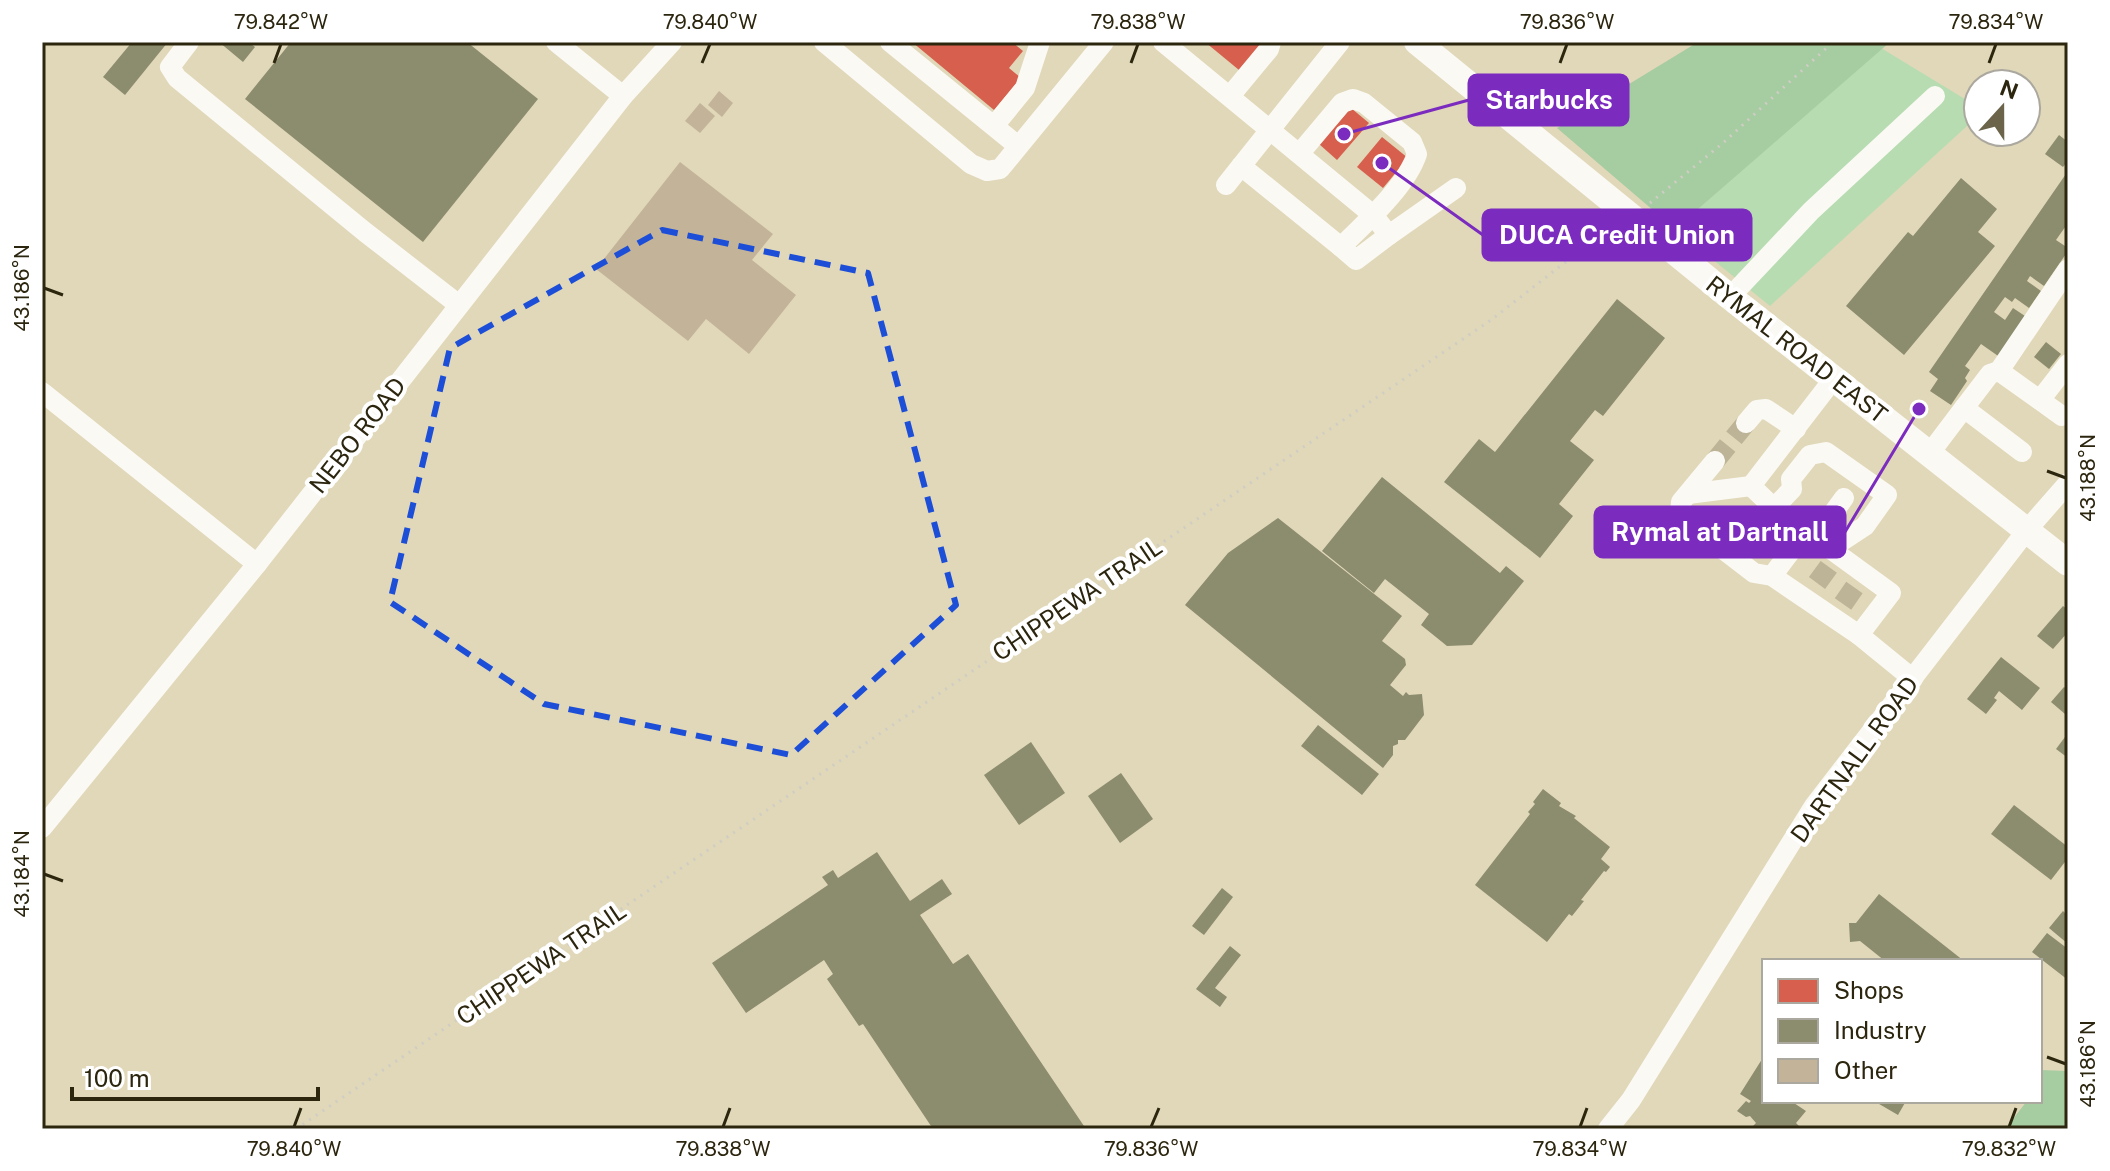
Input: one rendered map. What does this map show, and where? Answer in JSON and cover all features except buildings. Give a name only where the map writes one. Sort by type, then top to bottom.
[{"type":"main road","name":"RYMAL ROAD EAST","points":[[1417,42],[1730,297],[2068,563]]},
{"type":"street","points":[[189,42],[170,67],[177,78],[459,305]]},
{"type":"street","points":[[556,42],[623,96]]},
{"type":"street","name":"NEBO ROAD","points":[[42,828],[257,564],[623,96],[672,42]]},
{"type":"street","points":[[824,42],[971,164],[987,171],[1000,169],[1104,42]]},
{"type":"street","points":[[890,42],[1018,146]]},
{"type":"street","points":[[994,126],[1025,88],[1037,52],[1057,42]]},
{"type":"street","points":[[1163,42],[1373,215],[1389,235]]},
{"type":"street","points":[[1230,96],[1269,49],[1271,42]]},
{"type":"street","points":[[1226,185],[1340,42]]},
{"type":"street","points":[[1730,297],[1811,211],[1935,96]]},
{"type":"street","points":[[1300,153],[1342,103],[1353,99],[1364,103],[1412,142],[1417,154],[1413,166],[1373,215],[1341,247]]},
{"type":"street","points":[[1241,166],[1356,260],[1456,188]]},
{"type":"street","points":[[1930,453],[1990,374],[1999,371],[2068,269]]},
{"type":"street","points":[[2040,400],[2068,364]]},
{"type":"street","points":[[1999,371],[2062,416]]},
{"type":"street","points":[[1688,494],[1751,486],[1835,377]]},
{"type":"street","points":[[42,392],[257,564]]},
{"type":"street","points":[[1964,408],[2022,452]]},
{"type":"street","points":[[1746,423],[1757,410],[1766,409],[1796,429]]},
{"type":"street","points":[[1772,576],[1865,526],[1887,495],[1826,452],[1810,455],[1791,479],[1792,489],[1774,508]]},
{"type":"street","points":[[1715,461],[1681,502],[1680,513],[1685,520],[1754,573],[1772,576],[1811,591],[1838,611],[1859,635],[1913,679]]},
{"type":"street","name":"DARTNALL ROAD","points":[[1608,1129],[1631,1100],[1814,806],[2027,530],[2068,483]]},
{"type":"street","points":[[1751,486],[1774,508],[1862,577],[1891,593],[1859,635]]},
{"type":"street","points":[[1824,547],[1844,498]]},
{"type":"path","name":"CHIPPEWA TRAIL","points":[[296,1129],[1491,320],[1590,243],[1593,246],[1633,217],[1723,143],[1833,42]]},
{"type":"highlighted area","points":[[662,230],[868,273],[956,605],[791,755],[544,704],[390,602],[450,348]]},
{"type":"green space","points":[[1698,42],[1890,42],[1675,229],[1557,128]]},
{"type":"green space","points":[[1881,48],[1962,97],[1962,131],[1770,306],[1675,229]]},
{"type":"green space","points":[[2042,1070],[2068,1071],[2068,1129],[2005,1129],[2025,1103],[2042,1103]]},
{"type":"tunnel","points":[[1715,461],[1746,423]]},
{"type":"tunnel","points":[[1817,583],[1833,561]]},
{"type":"tunnel","points":[[1843,604],[1859,581]]},
{"type":"place","name":"Starbucks","points":[[1344,134]]},
{"type":"place","name":"DUCA Credit Union","points":[[1382,163]]},
{"type":"place","name":"Rymal at Dartnall","points":[[1919,409]]}]
